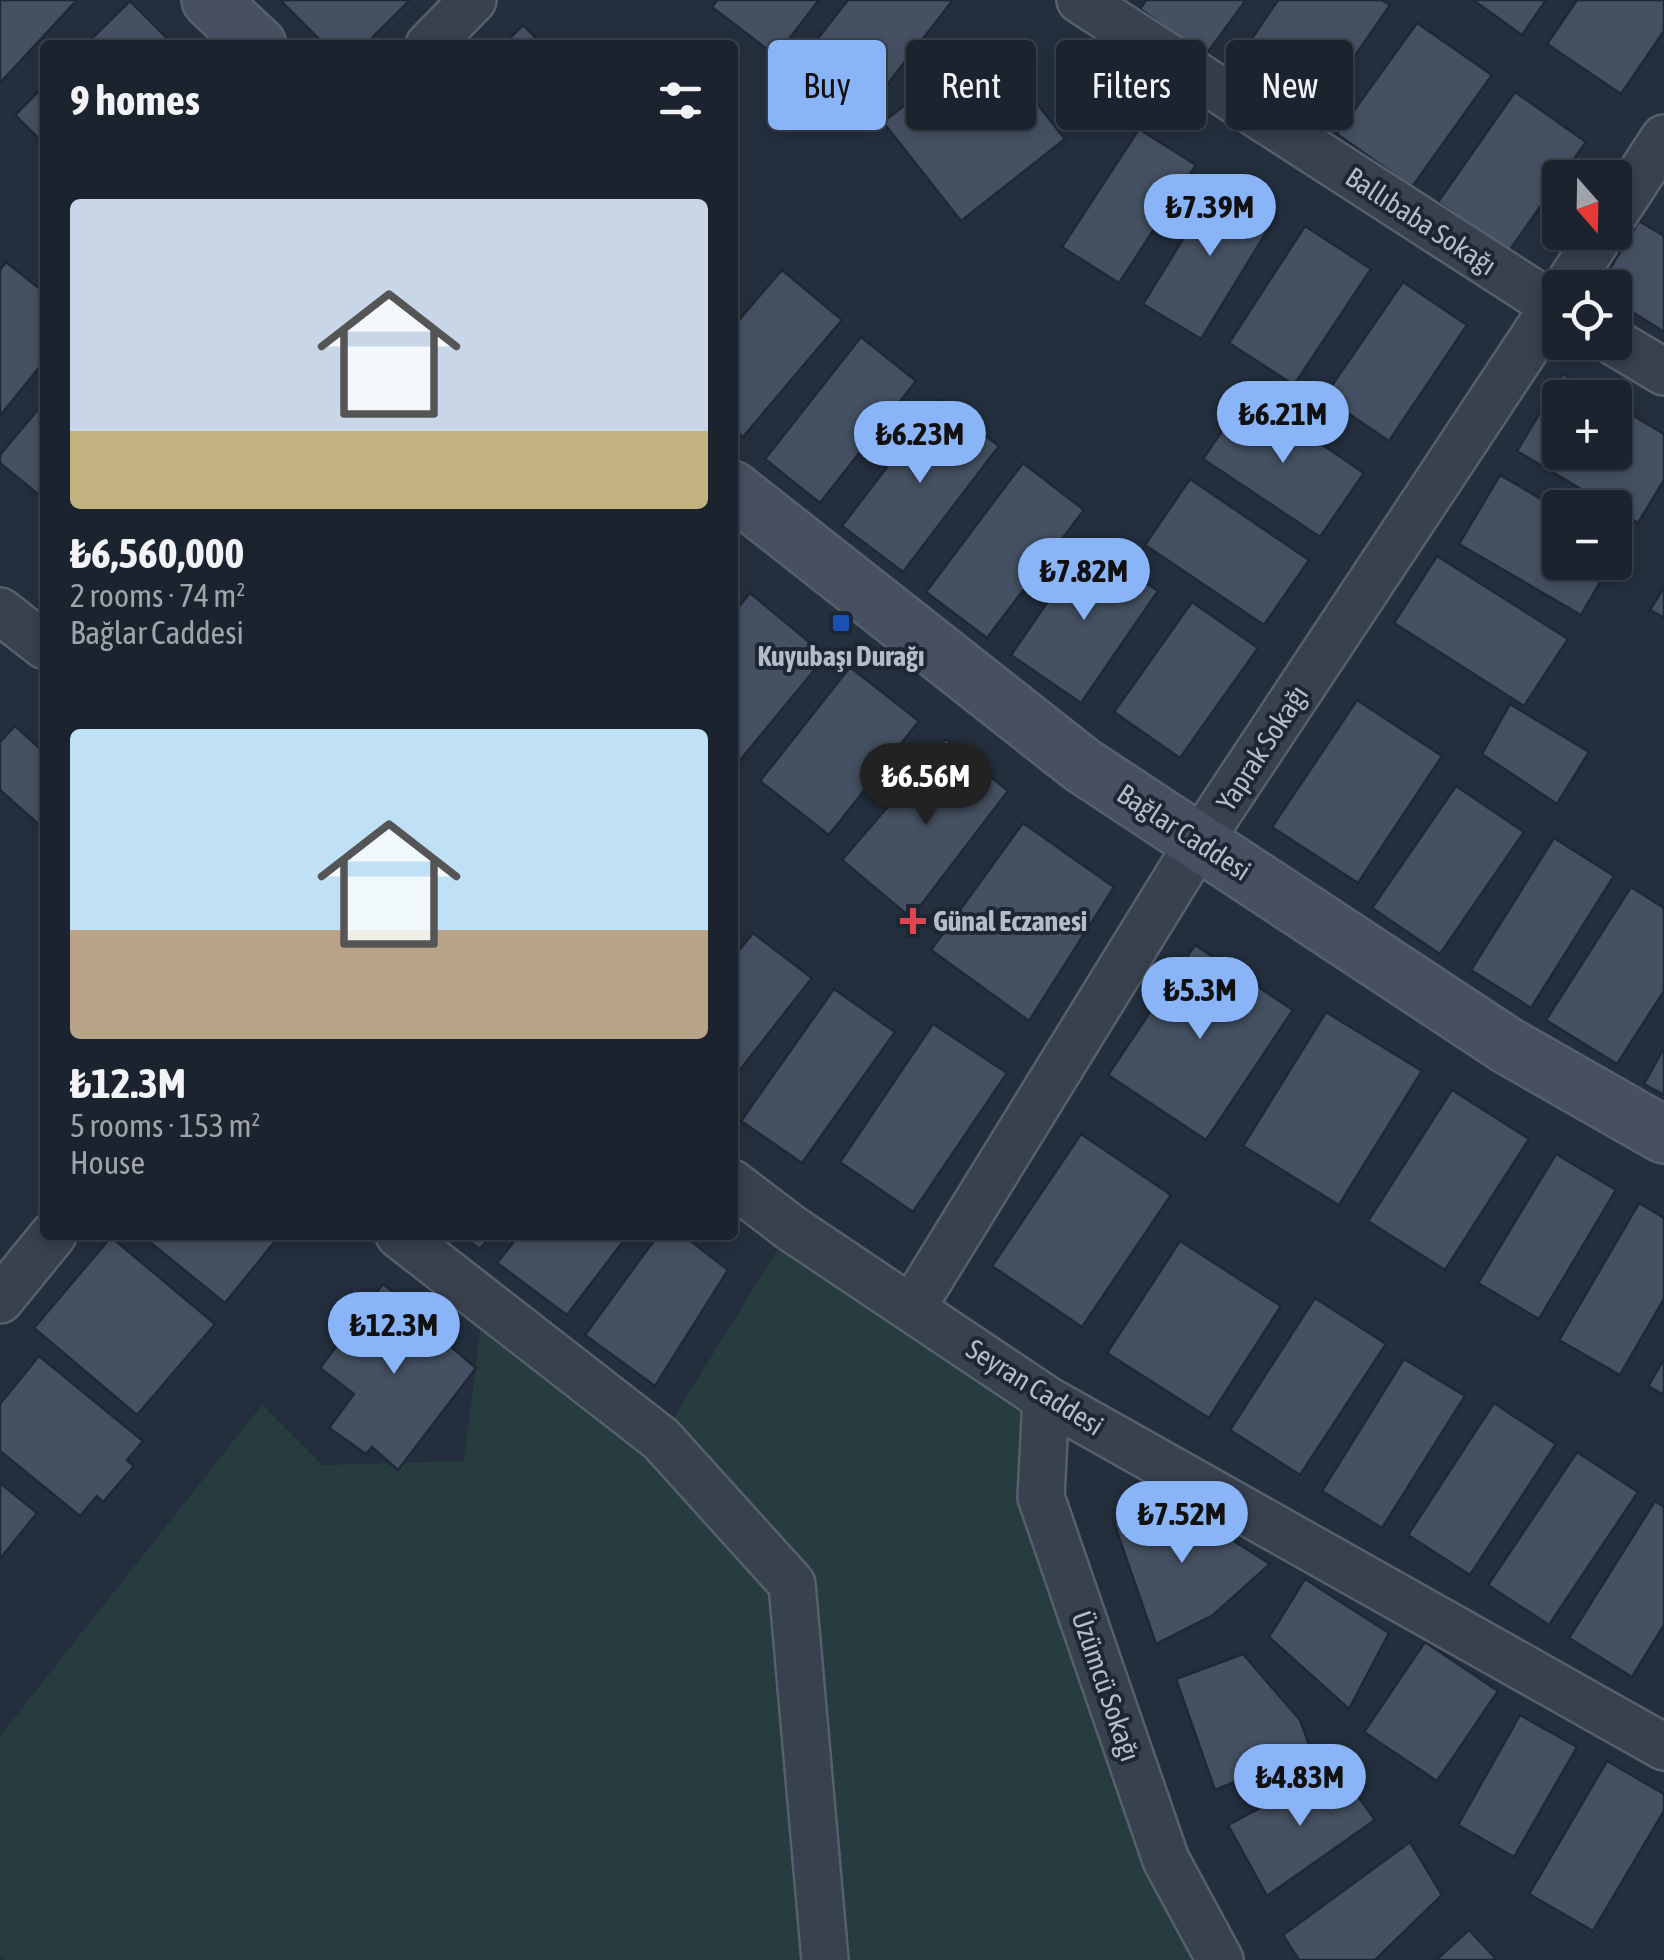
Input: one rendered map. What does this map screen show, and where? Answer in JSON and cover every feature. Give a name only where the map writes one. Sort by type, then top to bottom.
[{"type":"main road","points":[[210,0],[253,40]]},
{"type":"main road","name":"Bağlar Caddesi","points":[[738,495],[1082,765],[1508,1046],[1664,1135]]},
{"type":"street","points":[[435,40],[473,0]]},
{"type":"street","name":"Ballıbaba Sokağı","points":[[1080,0],[1542,289]]},
{"type":"street","points":[[1632,187],[1664,138]]},
{"type":"street","name":"Yaprak Sokağı","points":[[912,1308],[1200,842],[1542,327]]},
{"type":"street","points":[[1632,353],[1664,372]]},
{"type":"street","name":"Seyran Caddesi","points":[[738,1188],[791,1228],[1046,1398],[1664,1747]]},
{"type":"street","points":[[405,1240],[661,1438],[792,1584],[825,1960]]},
{"type":"street","name":"Üzümcü Sokağı","points":[[1046,1398],[1041,1497],[1166,1860],[1220,1960]]},
{"type":"green space","points":[[791,1228],[1046,1399],[1041,1497],[1220,1960],[5,1960],[0,1955],[0,1736],[262,1405],[322,1465],[464,1461],[484,1300],[661,1438]]},
{"type":"building","points":[[0,0],[77,0],[0,83]]},
{"type":"building","points":[[280,0],[410,0],[370,40],[320,40]]},
{"type":"building","points":[[717,0],[819,0],[788,40],[768,40],[768,50],[712,7]]},
{"type":"building","points":[[848,0],[953,0],[922,40],[906,40],[906,60],[886,86],[886,40],[817,40]]},
{"type":"building","points":[[1146,0],[1246,0],[1206,55],[1206,40],[1183,40],[1140,9]]},
{"type":"building","points":[[1278,0],[1382,0],[1390,5],[1353,59],[1353,40],[1251,40]]},
{"type":"building","points":[[1473,0],[1546,0],[1522,35]]},
{"type":"building","points":[[1577,0],[1664,0],[1664,31],[1621,94],[1547,44]]},
{"type":"building","points":[[130,1],[169,40],[90,40]]},
{"type":"building","points":[[1417,23],[1492,75],[1412,187],[1337,134],[1340,130],[1353,130],[1353,112]]},
{"type":"building","points":[[523,25],[538,40],[508,40]]},
{"type":"building","points":[[40,90],[40,140],[15,115]]},
{"type":"building","points":[[1515,92],[1586,142],[1573,160],[1542,160],[1542,204],[1509,251],[1438,202]]},
{"type":"building","points":[[1036,103],[1065,139],[961,221],[886,126],[886,120],[906,104],[906,130],[1036,130]]},
{"type":"building","points":[[1138,130],[1196,165],[1119,283],[1062,247]]},
{"type":"building","points":[[1220,179],[1277,215],[1201,339],[1143,304]]},
{"type":"building","points":[[1639,221],[1664,236],[1664,332],[1632,312],[1632,270],[1609,270],[1621,250],[1632,250],[1632,232]]},
{"type":"building","points":[[1305,226],[1371,269],[1294,385],[1229,343]]},
{"type":"building","points":[[6,262],[40,289],[40,366],[0,416],[0,270]]},
{"type":"building","points":[[782,270],[842,320],[743,437],[738,433],[738,321]]},
{"type":"building","points":[[1403,282],[1467,325],[1389,441],[1324,397]]},
{"type":"building","points":[[861,337],[916,381],[820,503],[765,459]]},
{"type":"building","points":[[1247,394],[1364,473],[1320,537],[1203,459]]},
{"type":"building","points":[[938,400],[999,446],[903,572],[842,526]]},
{"type":"building","points":[[40,407],[40,496],[0,463],[0,455]]},
{"type":"building","points":[[1542,409],[1542,466],[1517,451]]},
{"type":"building","points":[[1632,415],[1664,434],[1664,480],[1638,523],[1632,519],[1632,490],[1583,490],[1549,470],[1632,470]]},
{"type":"building","points":[[1023,463],[1084,510],[987,638],[926,592]]},
{"type":"building","points":[[1500,475],[1542,500],[1542,580],[1601,580],[1581,615],[1459,544]]},
{"type":"building","points":[[1190,479],[1309,560],[1264,625],[1145,545]]},
{"type":"building","points":[[1088,543],[1158,591],[1081,703],[1011,655]]},
{"type":"building","points":[[1437,556],[1568,639],[1524,706],[1394,623]]},
{"type":"building","points":[[1664,587],[1664,618],[1650,610]]},
{"type":"building","points":[[750,593],[826,656],[738,763],[738,608]]},
{"type":"building","points":[[1192,602],[1258,648],[1180,758],[1114,712]]},
{"type":"building","points":[[850,667],[919,721],[829,835],[760,781]]},
{"type":"building","points":[[1357,700],[1442,756],[1358,883],[1272,827]]},
{"type":"building","points":[[1510,704],[1589,752],[1557,804],[1482,754]]},
{"type":"building","points":[[15,726],[40,748],[40,826],[0,790],[0,742]]},
{"type":"building","points":[[946,739],[1008,791],[911,918],[842,860]]},
{"type":"building","points":[[1456,786],[1524,832],[1440,954],[1372,908]]},
{"type":"building","points":[[1023,823],[1114,887],[1029,1021],[931,950]]},
{"type":"building","points":[[1554,838],[1614,876],[1531,1008],[1471,970]]},
{"type":"building","points":[[1631,887],[1664,908],[1664,991],[1617,1064],[1546,1020]]},
{"type":"building","points":[[753,933],[812,978],[738,1072],[738,952]]},
{"type":"building","points":[[1195,945],[1293,1010],[1206,1140],[1108,1075]]},
{"type":"building","points":[[834,989],[895,1032],[802,1163],[741,1121]]},
{"type":"building","points":[[1326,1012],[1422,1071],[1339,1205],[1243,1146]]},
{"type":"building","points":[[933,1024],[1007,1073],[913,1212],[840,1162]]},
{"type":"building","points":[[1664,1048],[1664,1095],[1644,1084]]},
{"type":"building","points":[[1452,1090],[1529,1139],[1445,1270],[1368,1221]]},
{"type":"building","points":[[1081,1134],[1171,1195],[1082,1327],[992,1266]]},
{"type":"building","points":[[1556,1154],[1616,1190],[1539,1319],[1478,1283]]},
{"type":"building","points":[[1639,1203],[1664,1218],[1664,1299],[1620,1375],[1559,1340]]},
{"type":"building","points":[[108,1240],[115,1240],[215,1324],[137,1415],[34,1328]]},
{"type":"building","points":[[147,1240],[276,1240],[225,1303]]},
{"type":"building","points":[[468,1240],[487,1240],[480,1249]]},
{"type":"building","points":[[515,1240],[624,1240],[567,1315],[497,1263]]},
{"type":"building","points":[[654,1240],[689,1240],[728,1270],[655,1386],[585,1335]]},
{"type":"building","points":[[1180,1241],[1281,1306],[1209,1418],[1107,1353]]},
{"type":"building","points":[[383,1284],[453,1338],[448,1344],[476,1368],[398,1470],[372,1447],[366,1454],[329,1428],[354,1394],[320,1368]]},
{"type":"building","points":[[1315,1298],[1386,1344],[1300,1475],[1230,1430]]},
{"type":"building","points":[[39,1356],[143,1441],[127,1460],[134,1466],[103,1502],[97,1496],[80,1516],[0,1451],[0,1404]]},
{"type":"building","points":[[1404,1359],[1465,1396],[1382,1528],[1322,1491]]},
{"type":"building","points":[[1664,1359],[1664,1395],[1648,1386]]},
{"type":"building","points":[[1494,1403],[1556,1444],[1470,1575],[1408,1535]]},
{"type":"building","points":[[1577,1452],[1638,1492],[1549,1625],[1488,1585]]},
{"type":"building","points":[[0,1483],[37,1513],[0,1559]]},
{"type":"building","points":[[1160,1494],[1270,1564],[1213,1615],[1156,1644],[1114,1523]]},
{"type":"building","points":[[1655,1501],[1664,1507],[1664,1625],[1632,1677],[1569,1638]]},
{"type":"building","points":[[1305,1579],[1389,1633],[1349,1709],[1269,1637]]},
{"type":"building","points":[[1425,1642],[1498,1691],[1437,1781],[1364,1732]]},
{"type":"building","points":[[1243,1654],[1300,1720],[1311,1750],[1215,1790],[1176,1679]]},
{"type":"building","points":[[1520,1715],[1577,1747],[1514,1857],[1458,1825]]},
{"type":"building","points":[[1607,1761],[1664,1794],[1664,1811],[1593,1931],[1529,1894]]},
{"type":"building","points":[[1337,1767],[1375,1820],[1267,1896],[1228,1825]]},
{"type":"building","points":[[1410,1842],[1442,1895],[1375,1960],[1299,1960],[1283,1935]]},
{"type":"building","points":[[1469,1930],[1497,1960],[1436,1960]]},
{"type":"place","name":"Kuyubaşı Durağı","points":[[841,623]]},
{"type":"place","name":"Günal Eczanesi","points":[[913,921]]}]
